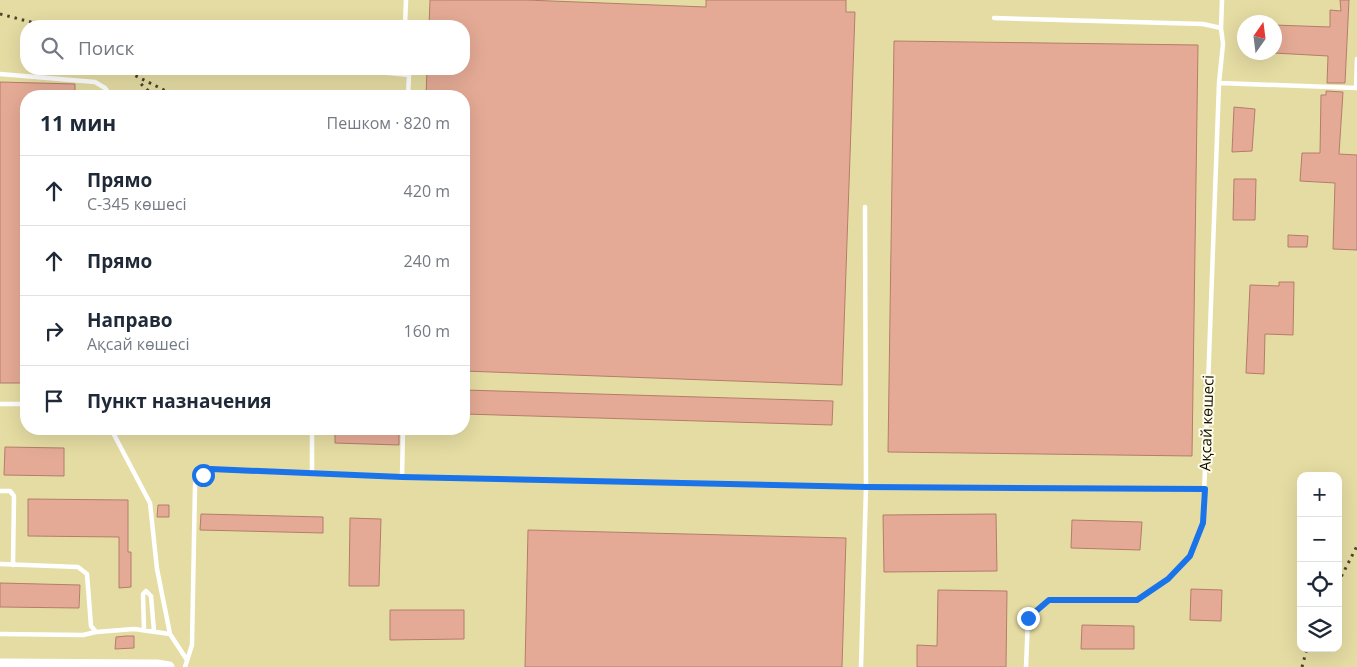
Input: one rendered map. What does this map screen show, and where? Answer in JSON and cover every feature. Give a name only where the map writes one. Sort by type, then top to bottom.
[{"type":"main road","points":[[1,665],[169,667]]},
{"type":"lane","points":[[406,0],[406,20]]},
{"type":"lane","name":"Ақсай көшесі","points":[[1026,667],[1028,618],[1049,600],[1137,600],[1168,579],[1190,556],[1203,523],[1219,83],[1223,44],[1221,28],[1222,0]]},
{"type":"lane","points":[[994,18],[1203,24],[1221,28]]},
{"type":"lane","points":[[1219,83],[1357,88],[1357,60]]},
{"type":"lane","points":[[0,74],[95,82],[106,90]]},
{"type":"lane","points":[[408,90],[409,75]]},
{"type":"lane","points":[[861,667],[866,487],[865,207]]},
{"type":"lane","points":[[0,404],[20,404]]},
{"type":"lane","points":[[114,435],[150,503],[157,569],[170,634],[187,660]]},
{"type":"lane","points":[[312,435],[312,473]]},
{"type":"lane","points":[[402,477],[403,435]]},
{"type":"lane","points":[[185,667],[192,645],[195,486],[196,481],[211,469],[402,477],[866,487],[1205,489]]},
{"type":"lane","points":[[0,491],[10,491],[14,496],[13,565]]},
{"type":"lane","points":[[0,564],[78,567],[84,570],[88,580],[91,626],[96,632]]},
{"type":"lane","points":[[144,630],[143,594],[146,591],[151,596],[154,631]]},
{"type":"lane","points":[[0,634],[83,635],[96,632],[144,630],[170,634]]},
{"type":"building","points":[[430,0],[526,0],[706,7],[706,0],[846,0],[846,12],[855,12],[842,385],[470,371],[470,90],[426,90],[427,75],[470,75],[470,20],[429,20]]},
{"type":"building","points":[[1340,0],[1349,0],[1345,83],[1327,83],[1328,56],[1282,53],[1282,25],[1330,27],[1330,10],[1341,11]]},
{"type":"building","points":[[894,41],[1198,45],[1192,456],[888,452]]},
{"type":"building","points":[[0,82],[75,84],[75,90],[20,90],[20,383],[0,383]]},
{"type":"building","points":[[1326,91],[1343,92],[1339,154],[1357,155],[1357,250],[1333,249],[1335,183],[1300,181],[1302,153],[1320,153],[1321,95],[1326,95]]},
{"type":"building","points":[[1234,107],[1255,109],[1252,151],[1232,152]]},
{"type":"building","points":[[1234,179],[1256,179],[1255,220],[1233,220]]},
{"type":"building","points":[[1288,235],[1308,236],[1307,247],[1288,247]]},
{"type":"building","points":[[1279,282],[1294,282],[1293,335],[1265,334],[1264,374],[1246,373],[1250,285],[1279,286]]},
{"type":"building","points":[[470,390],[833,401],[832,425],[470,414]]},
{"type":"building","points":[[335,435],[399,435],[399,445],[335,443]]},
{"type":"building","points":[[5,447],[64,448],[64,476],[4,475]]},
{"type":"building","points":[[28,499],[128,500],[128,552],[131,552],[131,587],[119,588],[119,537],[28,536]]},
{"type":"building","points":[[158,505],[169,505],[169,517],[157,517]]},
{"type":"building","points":[[201,514],[323,517],[323,533],[200,530]]},
{"type":"building","points":[[996,514],[997,571],[884,572],[883,515]]},
{"type":"building","points":[[350,518],[381,519],[379,586],[349,586]]},
{"type":"building","points":[[1072,520],[1142,522],[1140,550],[1071,548]]},
{"type":"building","points":[[528,530],[846,538],[842,667],[525,667]]},
{"type":"building","points":[[0,583],[80,585],[79,608],[0,607]]},
{"type":"building","points":[[1191,589],[1222,590],[1221,621],[1190,620]]},
{"type":"building","points":[[938,590],[1007,591],[1006,667],[917,667],[917,645],[937,646]]},
{"type":"building","points":[[390,610],[464,610],[464,639],[390,640]]},
{"type":"building","points":[[1082,625],[1134,626],[1134,649],[1081,649]]},
{"type":"building","points":[[134,636],[134,648],[115,649],[116,637]]},
{"type":"railway","points":[[0,14],[23,20]]},
{"type":"railway","points":[[134,75],[164,90]]},
{"type":"railway","points":[[141,84],[148,90]]},
{"type":"railway","points":[[1342,575],[1357,546]]},
{"type":"railway","points":[[1302,667],[1306,652]]},
{"type":"route","points":[[203,475],[211,469],[402,477],[866,487],[1205,489],[1203,523],[1190,556],[1168,579],[1137,600],[1049,600],[1028,618]]}]
